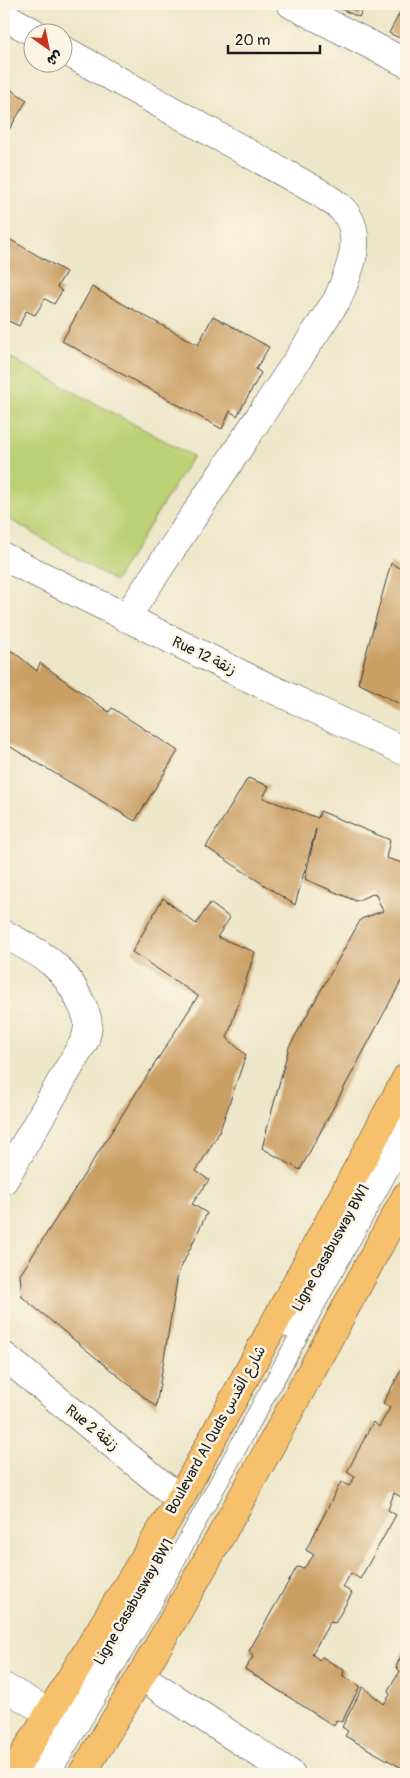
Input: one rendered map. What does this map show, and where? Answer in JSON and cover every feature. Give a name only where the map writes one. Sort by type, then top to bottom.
[{"type":"main road","name":"Boulevard Al Quds شارع القدس","points":[[12,1774],[180,1500],[406,1078]]},
{"type":"main road","points":[[82,1774],[142,1677],[285,1421],[406,1196]]},
{"type":"street","points":[[291,4],[406,63]]},
{"type":"street","points":[[4,16],[22,26]]},
{"type":"street","points":[[72,55],[320,193],[342,209],[350,220],[354,233],[351,267],[337,300],[126,618]]},
{"type":"street","name":"Rue 12 زنقة","points":[[4,557],[248,678],[406,752]]},
{"type":"street","points":[[4,934],[38,953],[60,969],[73,986],[84,1008],[88,1023],[85,1040],[4,1180]]},
{"type":"street","name":"Rue 2 زنقة","points":[[4,1356],[180,1500]]},
{"type":"street","points":[[142,1677],[291,1774]]},
{"type":"street","points":[[4,1687],[50,1713]]},
{"type":"lane","name":"Ligne Casabusway BW1","points":[[31,1774],[122,1624],[406,1112]]},
{"type":"lane","name":"Ligne Casabusway BW1","points":[[51,1774],[150,1608],[406,1140]]},
{"type":"green space","points":[[4,354],[193,456],[115,581],[4,516]]},
{"type":"building","points":[[329,4],[377,4],[373,12],[365,6],[359,17]]},
{"type":"building","points":[[398,4],[406,4],[406,41],[389,33],[403,7]]},
{"type":"building","points":[[4,85],[27,100],[4,138]]},
{"type":"building","points":[[4,236],[66,272],[57,287],[62,291],[54,304],[45,299],[35,315],[26,311],[19,326],[4,319]]},
{"type":"building","points":[[92,287],[198,345],[213,316],[269,347],[256,369],[261,373],[237,416],[230,411],[222,429],[62,341]]},
{"type":"building","points":[[391,563],[406,572],[406,707],[358,683]]},
{"type":"building","points":[[4,648],[15,653],[37,671],[40,663],[109,712],[112,708],[178,751],[135,821],[4,743],[4,670],[10,661],[4,669]]},
{"type":"building","points":[[248,778],[269,786],[263,798],[318,818],[320,811],[390,840],[386,858],[406,864],[406,972],[300,1170],[262,1148],[289,1047],[361,919],[383,911],[375,893],[356,901],[305,879],[316,829],[295,905],[206,847]]},
{"type":"building","points":[[163,898],[196,924],[210,903],[230,918],[217,937],[255,952],[227,1038],[246,1055],[219,1133],[196,1171],[209,1180],[192,1204],[207,1213],[178,1274],[156,1407],[22,1297],[20,1275],[198,996],[132,952]]},
{"type":"building","points":[[406,1361],[406,1493],[403,1498],[394,1493],[388,1510],[396,1515],[360,1579],[351,1573],[343,1587],[352,1593],[335,1623],[330,1622],[312,1654],[319,1660],[322,1657],[344,1670],[343,1676],[360,1686],[342,1722],[336,1720],[334,1726],[245,1669],[253,1657],[249,1651],[297,1567],[304,1568],[314,1555],[306,1550],[341,1482],[349,1486],[355,1477],[347,1472],[373,1422],[379,1427],[390,1408],[383,1403]]},
{"type":"building","points":[[406,1645],[406,1764],[403,1763],[402,1768],[345,1736],[348,1731],[342,1727],[363,1687],[384,1704],[390,1695],[388,1691],[400,1671],[396,1667]]}]
